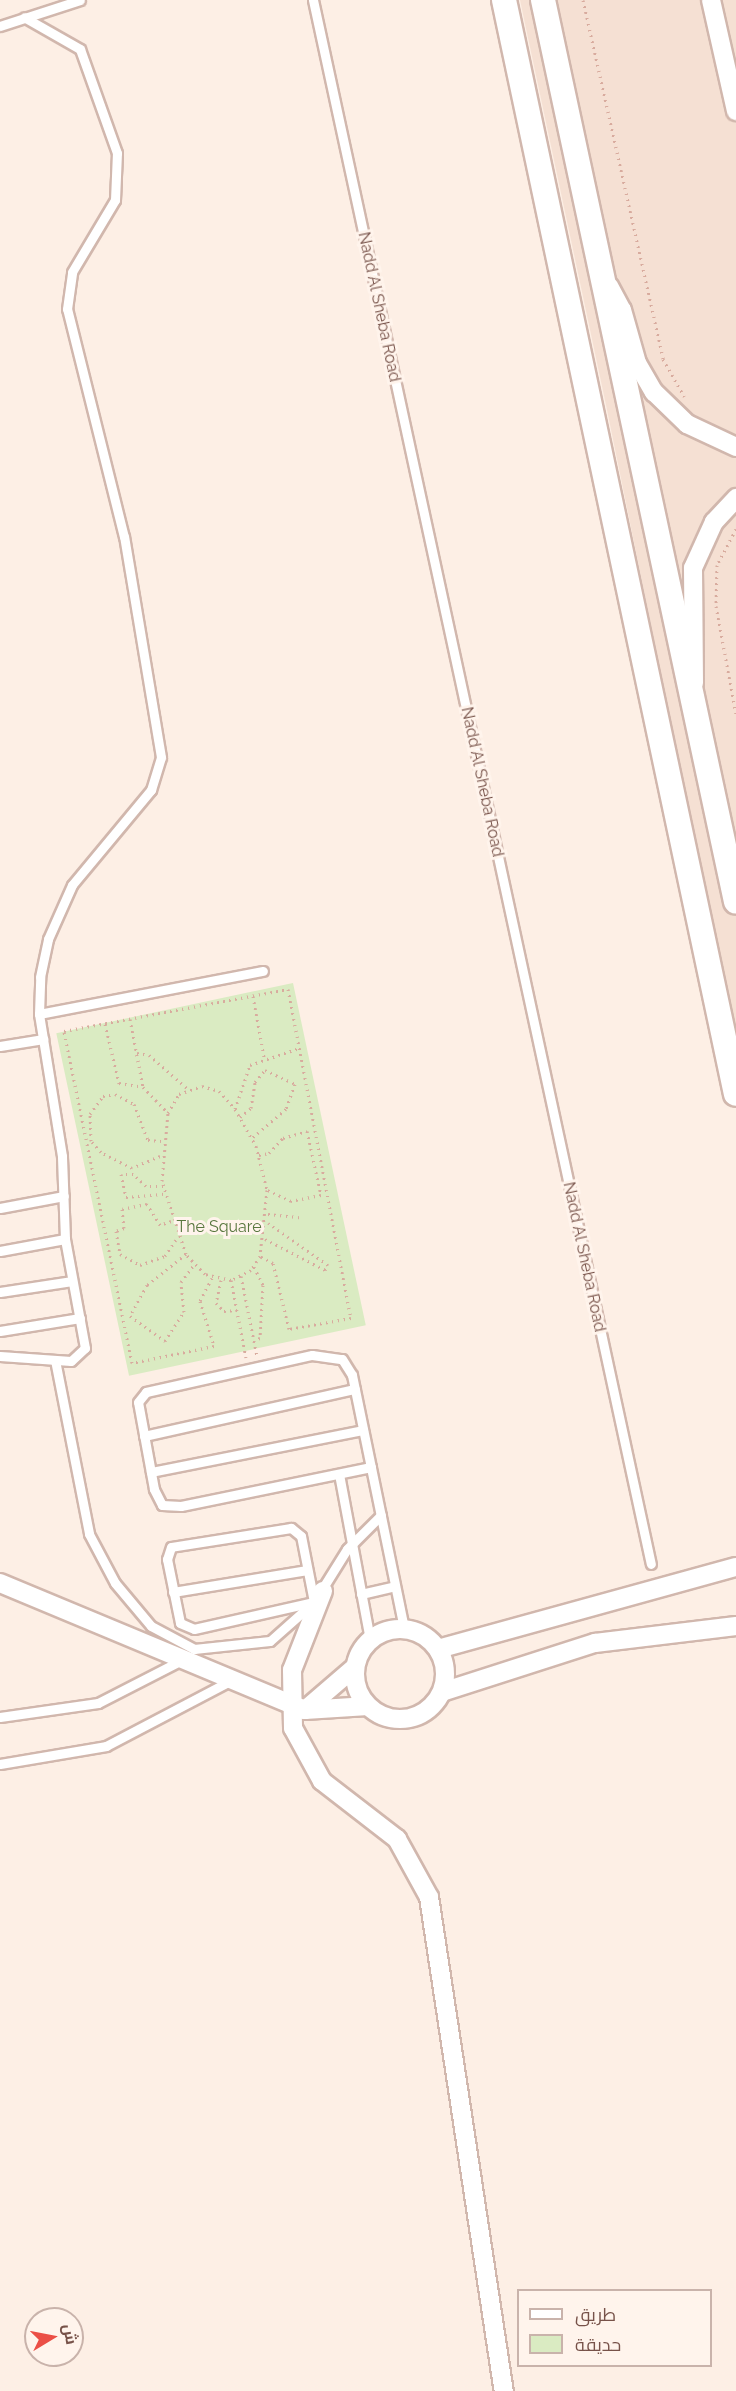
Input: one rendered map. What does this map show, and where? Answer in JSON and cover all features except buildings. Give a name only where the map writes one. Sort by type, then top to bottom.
[{"type":"main road","points":[[504,0],[736,1094]]},
{"type":"main road","points":[[543,0],[736,902]]},
{"type":"street","points":[[711,0],[736,111]]},
{"type":"street","points":[[604,277],[618,300],[637,363],[654,392],[687,424],[736,447]]},
{"type":"street","points":[[692,700],[693,568],[714,522],[736,498]]},
{"type":"street","points":[[438,1649],[736,1567]]},
{"type":"street","points":[[0,1583],[180,1661],[297,1708],[368,1706]]},
{"type":"street","points":[[319,1596],[296,1653],[298,1742],[313,1769],[333,1792],[397,1839],[429,1897],[504,2391]]},
{"type":"street","points":[[442,1692],[595,1643],[736,1626]]},
{"type":"street","points":[[297,1708],[355,1667],[370,1640],[404,1629],[423,1635],[438,1649],[445,1672],[442,1692],[425,1713],[406,1720],[385,1718],[368,1706],[357,1688],[355,1667]]},
{"type":"lane","points":[[0,26],[80,0]]},
{"type":"lane","name":"Nadd Al Sheba Road","points":[[313,0],[651,1564]]},
{"type":"lane","points":[[0,1356],[71,1361],[84,1353],[80,1318],[64,1239],[64,1196],[39,1014],[43,958],[61,906],[87,862],[151,790],[161,756],[124,537],[67,309],[72,272],[115,200],[117,153],[80,49],[24,17]]},
{"type":"lane","points":[[39,1014],[263,971]]},
{"type":"lane","points":[[0,1046],[43,1039]]},
{"type":"lane","points":[[0,1208],[64,1196]]},
{"type":"lane","points":[[0,1251],[64,1239]]},
{"type":"lane","points":[[0,1292],[72,1281]]},
{"type":"lane","points":[[0,1331],[80,1318]]},
{"type":"lane","points":[[371,1467],[171,1507],[157,1498],[138,1402],[146,1392],[333,1354],[348,1366],[355,1389],[363,1430],[371,1467],[381,1515],[404,1629]]},
{"type":"lane","points":[[55,1360],[89,1534],[115,1583],[152,1626],[194,1649],[270,1641],[319,1596],[352,1544],[381,1515]]},
{"type":"lane","points":[[144,1436],[355,1389]]},
{"type":"lane","points":[[151,1472],[363,1430]]},
{"type":"lane","points":[[339,1474],[370,1640]]},
{"type":"lane","points":[[295,1529],[307,1570],[319,1596],[189,1630],[180,1623],[167,1554],[176,1545],[295,1529]]},
{"type":"lane","points":[[173,1592],[307,1570]]},
{"type":"lane","points":[[362,1594],[395,1586]]},
{"type":"lane","points":[[0,1717],[98,1703],[180,1661]]},
{"type":"lane","points":[[0,1764],[106,1746],[230,1681]]},
{"type":"path","points":[[584,0],[663,359],[688,402]]},
{"type":"path","points":[[736,529],[717,565],[716,606],[736,714]]},
{"type":"path","points":[[212,1278],[200,1301],[214,1346],[132,1363],[64,1031],[288,989],[351,1318],[290,1329],[273,1263],[260,1256]]},
{"type":"path","points":[[253,996],[264,1058]]},
{"type":"path","points":[[130,1018],[143,1087],[168,1113]]},
{"type":"path","points":[[105,1024],[119,1083],[143,1087]]},
{"type":"path","points":[[235,1109],[247,1069],[264,1058],[299,1048]]},
{"type":"path","points":[[137,1053],[149,1055],[187,1088],[210,1087],[235,1109],[252,1138],[259,1155],[267,1190],[268,1223],[260,1256],[254,1267],[242,1276],[231,1280],[212,1278],[194,1265],[177,1238],[164,1194],[160,1156],[161,1141],[168,1113],[187,1088]]},
{"type":"path","points":[[240,1117],[251,1108],[255,1082],[265,1070],[296,1084],[286,1109],[252,1138]]},
{"type":"path","points":[[160,1156],[150,1156],[133,1168],[101,1152],[91,1141],[90,1114],[103,1096],[115,1094],[134,1104],[148,1140],[161,1141]]},
{"type":"path","points":[[259,1155],[269,1153],[283,1138],[307,1131],[321,1195],[291,1201],[277,1191],[267,1190]]},
{"type":"path","points":[[163,1186],[146,1186],[133,1174],[121,1174],[126,1197],[164,1194]]},
{"type":"path","points":[[171,1221],[160,1225],[147,1204],[122,1209],[124,1227],[116,1231],[120,1254],[140,1265],[165,1256],[177,1238]]},
{"type":"path","points":[[268,1214],[304,1218]]},
{"type":"path","points":[[265,1239],[302,1261],[325,1270],[328,1265],[268,1223]]},
{"type":"path","points":[[186,1254],[147,1285],[130,1316],[165,1341],[184,1312],[181,1282],[194,1265]]},
{"type":"path","points":[[254,1267],[263,1285],[260,1338],[254,1340]]},
{"type":"path","points":[[242,1276],[260,1367]]},
{"type":"path","points":[[221,1280],[216,1304],[224,1311],[237,1310]]},
{"type":"path","points":[[231,1280],[246,1358]]},
{"type":"shaded area","points":[[520,0],[736,0],[736,1042],[606,405]]},
{"type":"green space","name":"The Square","points":[[293,983],[366,1325],[129,1376],[56,1033]]}]
